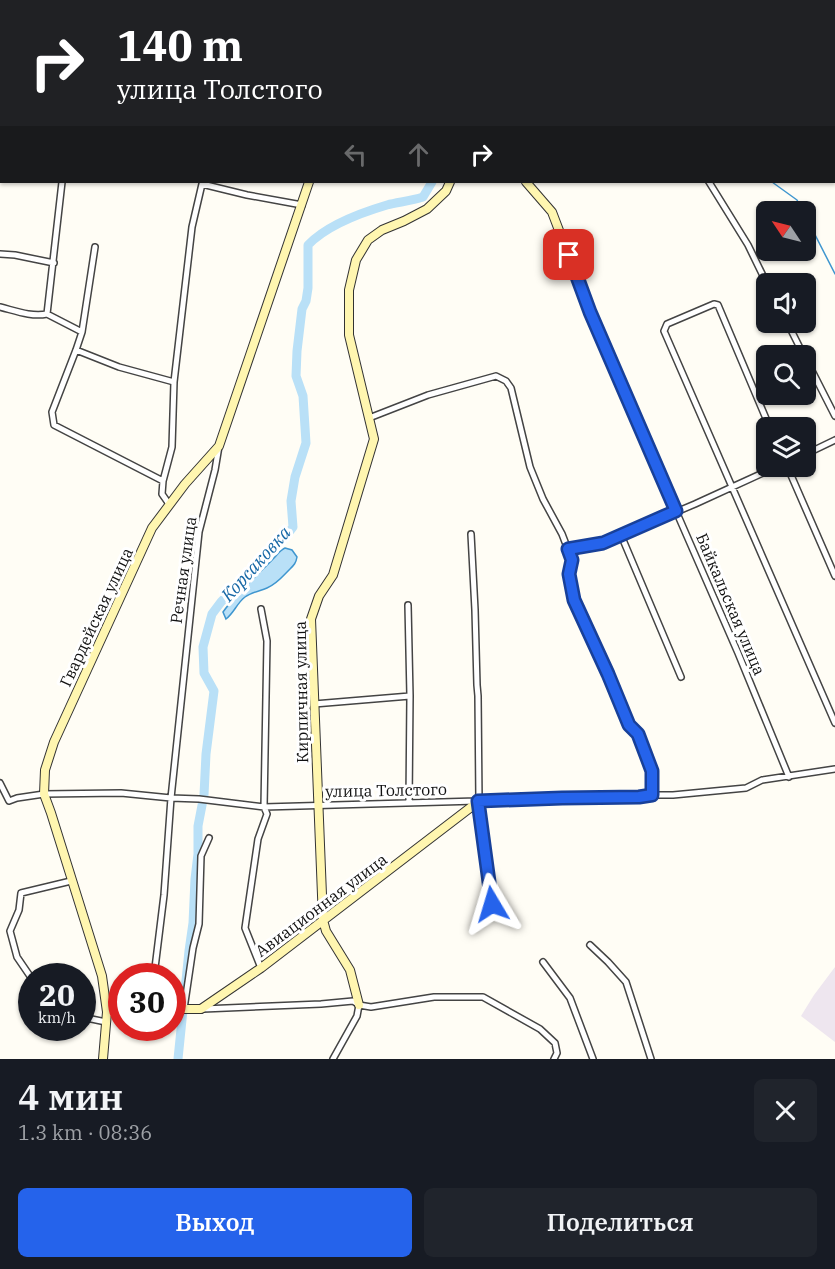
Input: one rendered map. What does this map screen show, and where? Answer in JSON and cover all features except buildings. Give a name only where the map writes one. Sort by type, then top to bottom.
[{"type":"street","points":[[48,314],[62,183]]},
{"type":"street","name":"Речная улица","points":[[156,963],[199,532],[219,446],[309,183]]},
{"type":"street","name":"Кирпичная улица","points":[[359,1005],[350,970],[326,932],[323,920],[311,619],[319,596],[333,574],[374,439],[349,335],[349,290],[356,260],[368,240],[382,230],[427,209],[446,191],[450,183]]},
{"type":"street","name":"Байкальская улица","points":[[527,183],[552,212],[590,312],[738,653],[789,777]]},
{"type":"street","points":[[710,183],[748,245],[762,273]]},
{"type":"street","points":[[169,504],[162,494],[163,481],[172,447],[174,382],[192,227],[202,184],[302,205]]},
{"type":"street","points":[[95,247],[82,332],[52,412],[54,425],[163,481]]},
{"type":"street","points":[[0,254],[54,263]]},
{"type":"street","points":[[765,417],[718,305],[714,304],[667,324],[664,331],[835,723]]},
{"type":"street","points":[[0,307],[39,316],[48,314],[82,332]]},
{"type":"street","points":[[76,350],[119,367],[174,382]]},
{"type":"street","points":[[369,418],[428,395],[496,376],[506,381],[511,388],[530,467],[572,560],[569,574],[574,600],[629,725],[638,734],[652,771],[652,795]]},
{"type":"street","points":[[816,379],[835,416]]},
{"type":"street","points":[[816,449],[835,440]]},
{"type":"street","name":"Гвардейская улица","points":[[103,1059],[107,1012],[102,976],[44,794],[45,770],[54,742],[152,528],[169,504],[219,446]]},
{"type":"street","points":[[568,549],[603,543],[756,476]]},
{"type":"street","points":[[792,477],[835,576]]},
{"type":"street","points":[[471,534],[478,696],[478,801],[492,904]]},
{"type":"street","points":[[621,535],[681,677]]},
{"type":"street","points":[[408,605],[409,803]]},
{"type":"street","points":[[261,609],[267,641],[264,807],[267,814],[258,839],[245,928],[261,968]]},
{"type":"street","points":[[314,704],[410,696]]},
{"type":"street","name":"улица Толстого","points":[[0,783],[8,799],[44,794],[121,793],[264,807],[673,795],[746,788],[762,780],[835,769]]},
{"type":"street","name":"Авиационная улица","points":[[201,1009],[261,968],[478,801]]},
{"type":"street","points":[[186,978],[199,924],[201,856],[209,838]]},
{"type":"street","points":[[21,963],[17,957],[10,931],[19,910],[21,893],[71,881]]},
{"type":"street","points":[[590,945],[626,982],[651,1059]]},
{"type":"street","points":[[543,962],[570,998],[593,1059]]},
{"type":"street","points":[[186,1009],[321,1004],[343,1001],[354,1001],[359,1005],[371,1007],[434,998],[483,997],[540,1029],[555,1043],[557,1053],[554,1059]]},
{"type":"street","points":[[333,1059],[357,1016],[359,1005]]},
{"type":"street","points":[[96,1020],[106,1022]]},
{"type":"shaded area","points":[[835,967],[835,1042],[801,1016]]},
{"type":"water","points":[[285,548],[292,550],[297,557],[294,565],[274,584],[245,597],[226,619],[223,612],[229,604]]},
{"type":"waterway","name":"Корсаковка","points":[[178,1059],[193,923],[198,826],[204,795],[206,754],[214,691],[204,673],[203,647],[212,614],[293,527],[291,501],[295,477],[306,443],[303,396],[296,376],[302,309],[308,288],[308,245],[325,231],[355,216],[387,205],[423,197],[431,183]]},
{"type":"waterway","points":[[773,183],[798,201]]},
{"type":"waterway","points":[[816,237],[835,274]]},
{"type":"route","points":[[492,904],[478,801],[652,795],[652,771],[638,734],[629,725],[574,600],[569,574],[572,560],[568,549],[603,543],[676,511],[590,312],[569,255]]}]
